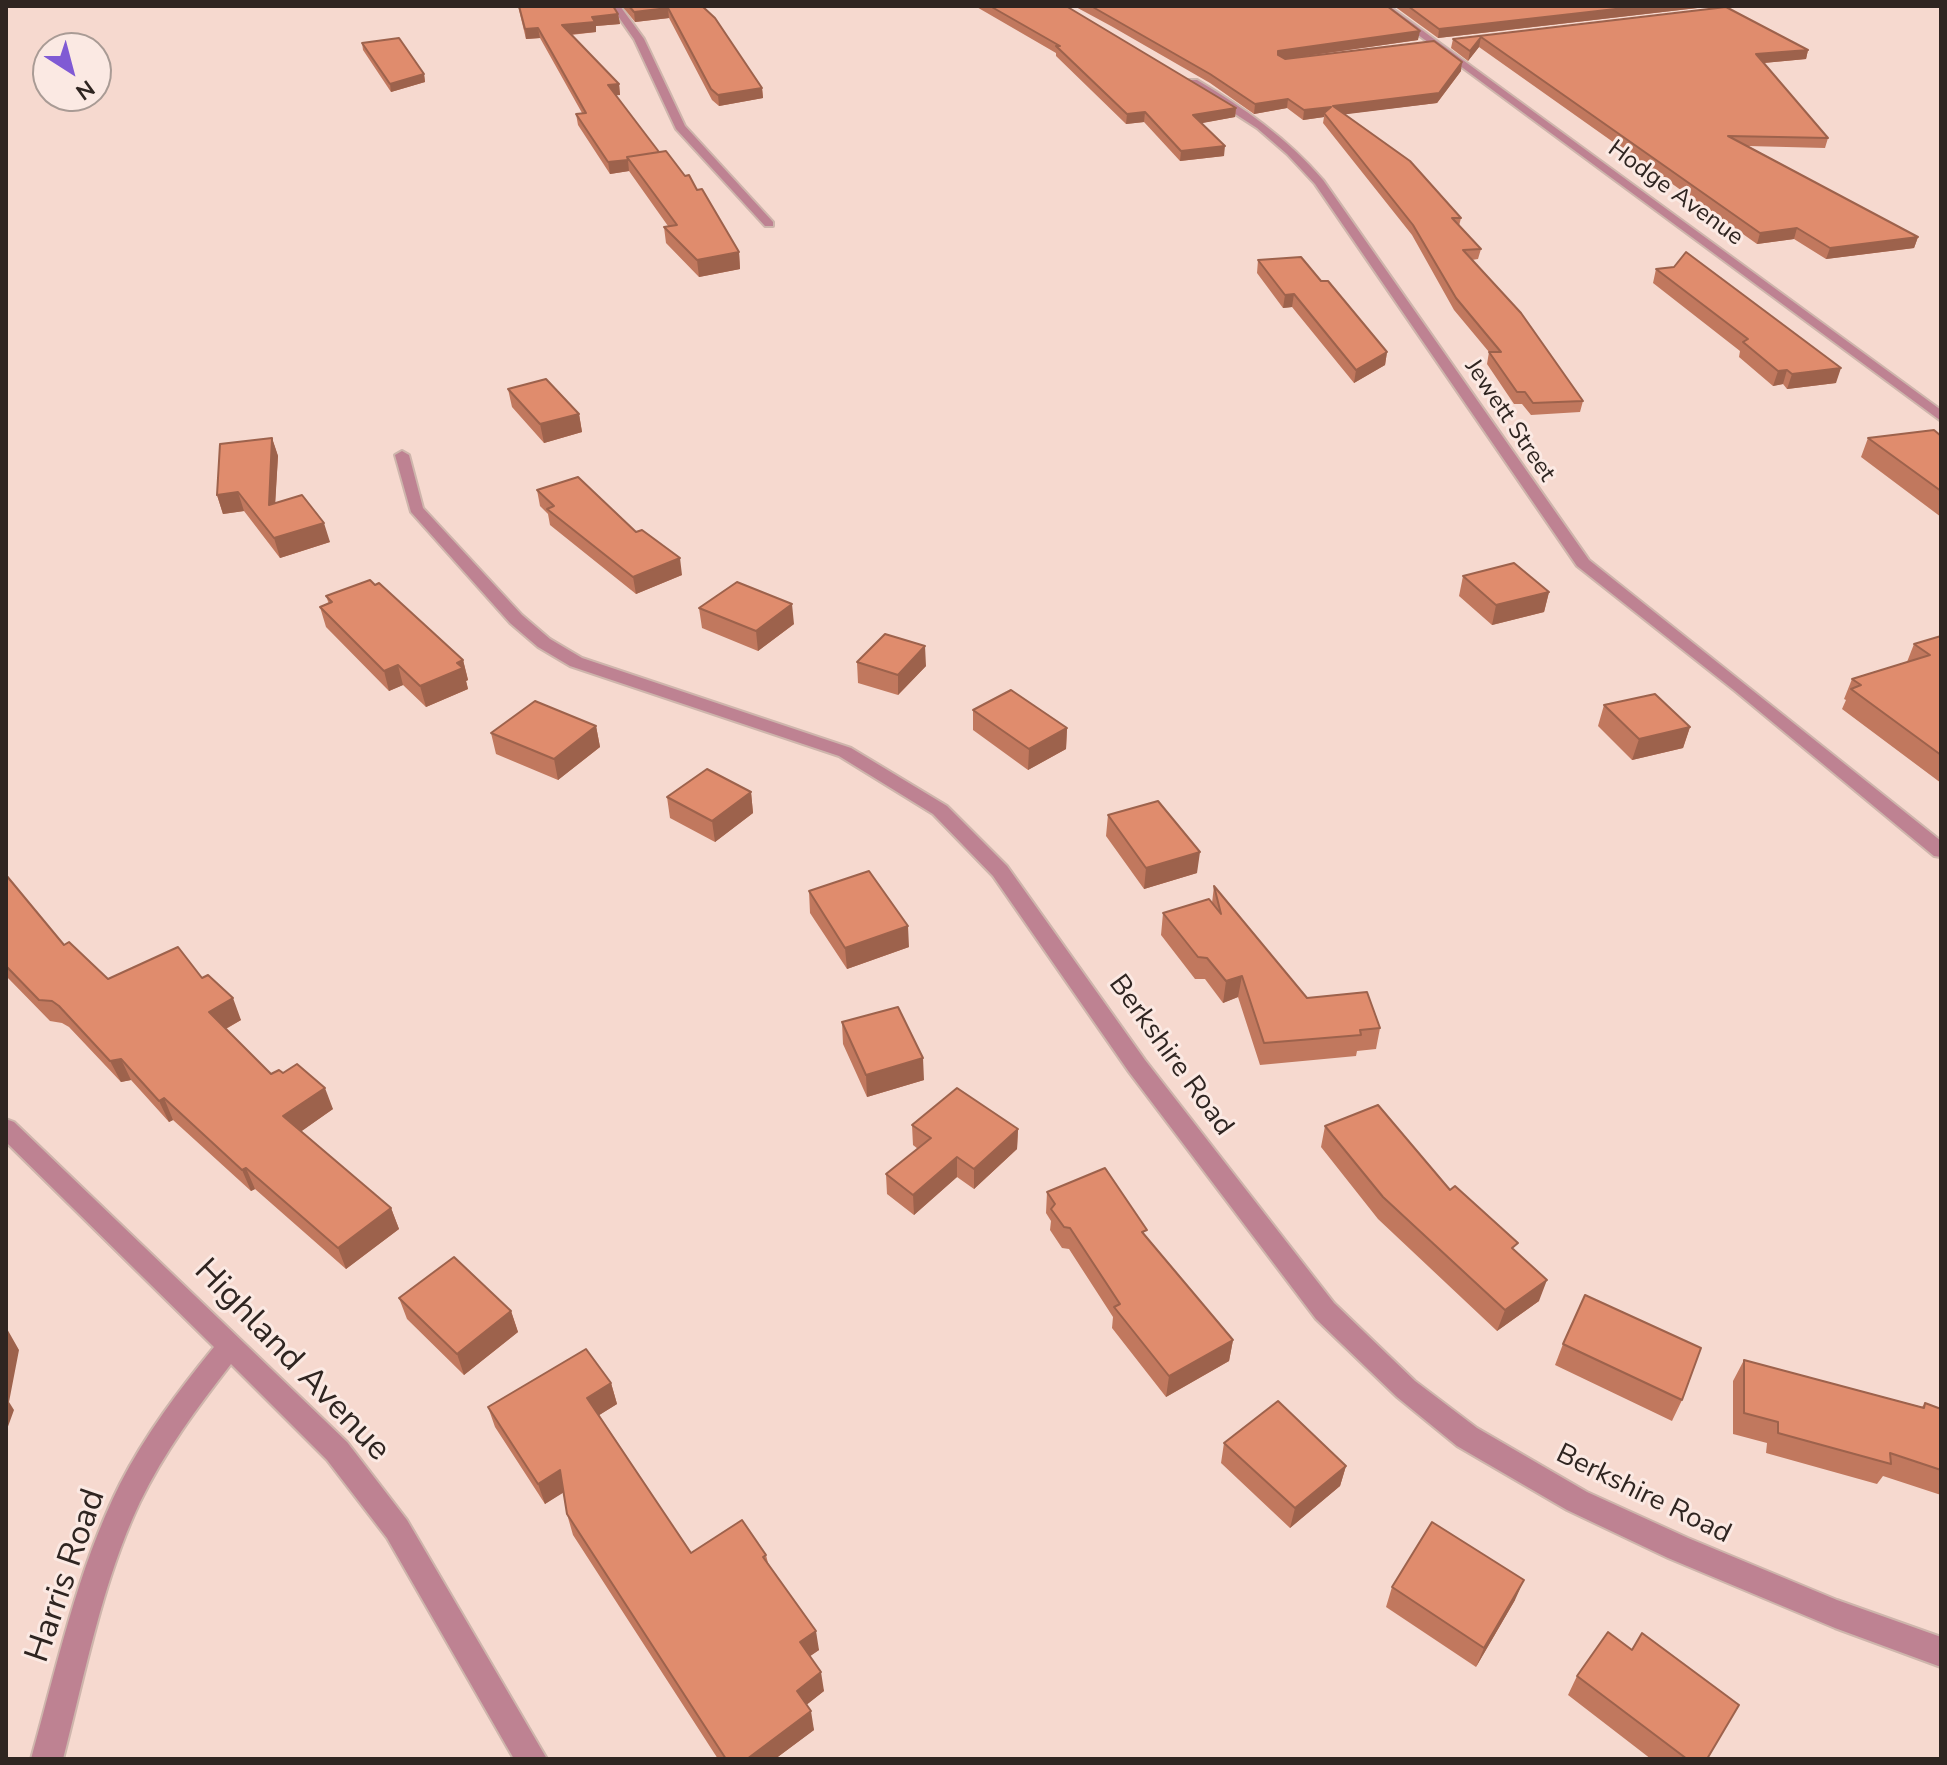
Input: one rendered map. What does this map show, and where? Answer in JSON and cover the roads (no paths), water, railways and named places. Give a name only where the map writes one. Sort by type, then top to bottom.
[{"type":"street","points":[[615,6],[639,39],[680,127],[769,224]]},
{"type":"street","name":"Hodge Avenue","points":[[1383,6],[1941,417]]},
{"type":"street","points":[[1418,45],[1449,42]]},
{"type":"street","name":"Jewett Street","points":[[1185,77],[1270,131],[1298,155],[1583,563],[1741,687],[1941,851]]},
{"type":"street","name":"Berkshire Road","points":[[402,455],[416,509],[516,619],[544,643],[576,662],[845,752],[903,785],[962,830],[1000,871],[1137,1066],[1325,1311],[1406,1389],[1467,1437],[1577,1501],[1678,1548],[1835,1614],[1941,1652]]},
{"type":"street","name":"Highland Avenue","points":[[6,1128],[337,1451],[397,1529],[531,1759]]},
{"type":"street","name":"Harris Road","points":[[47,1759],[119,1518],[167,1426],[230,1346]]}]
